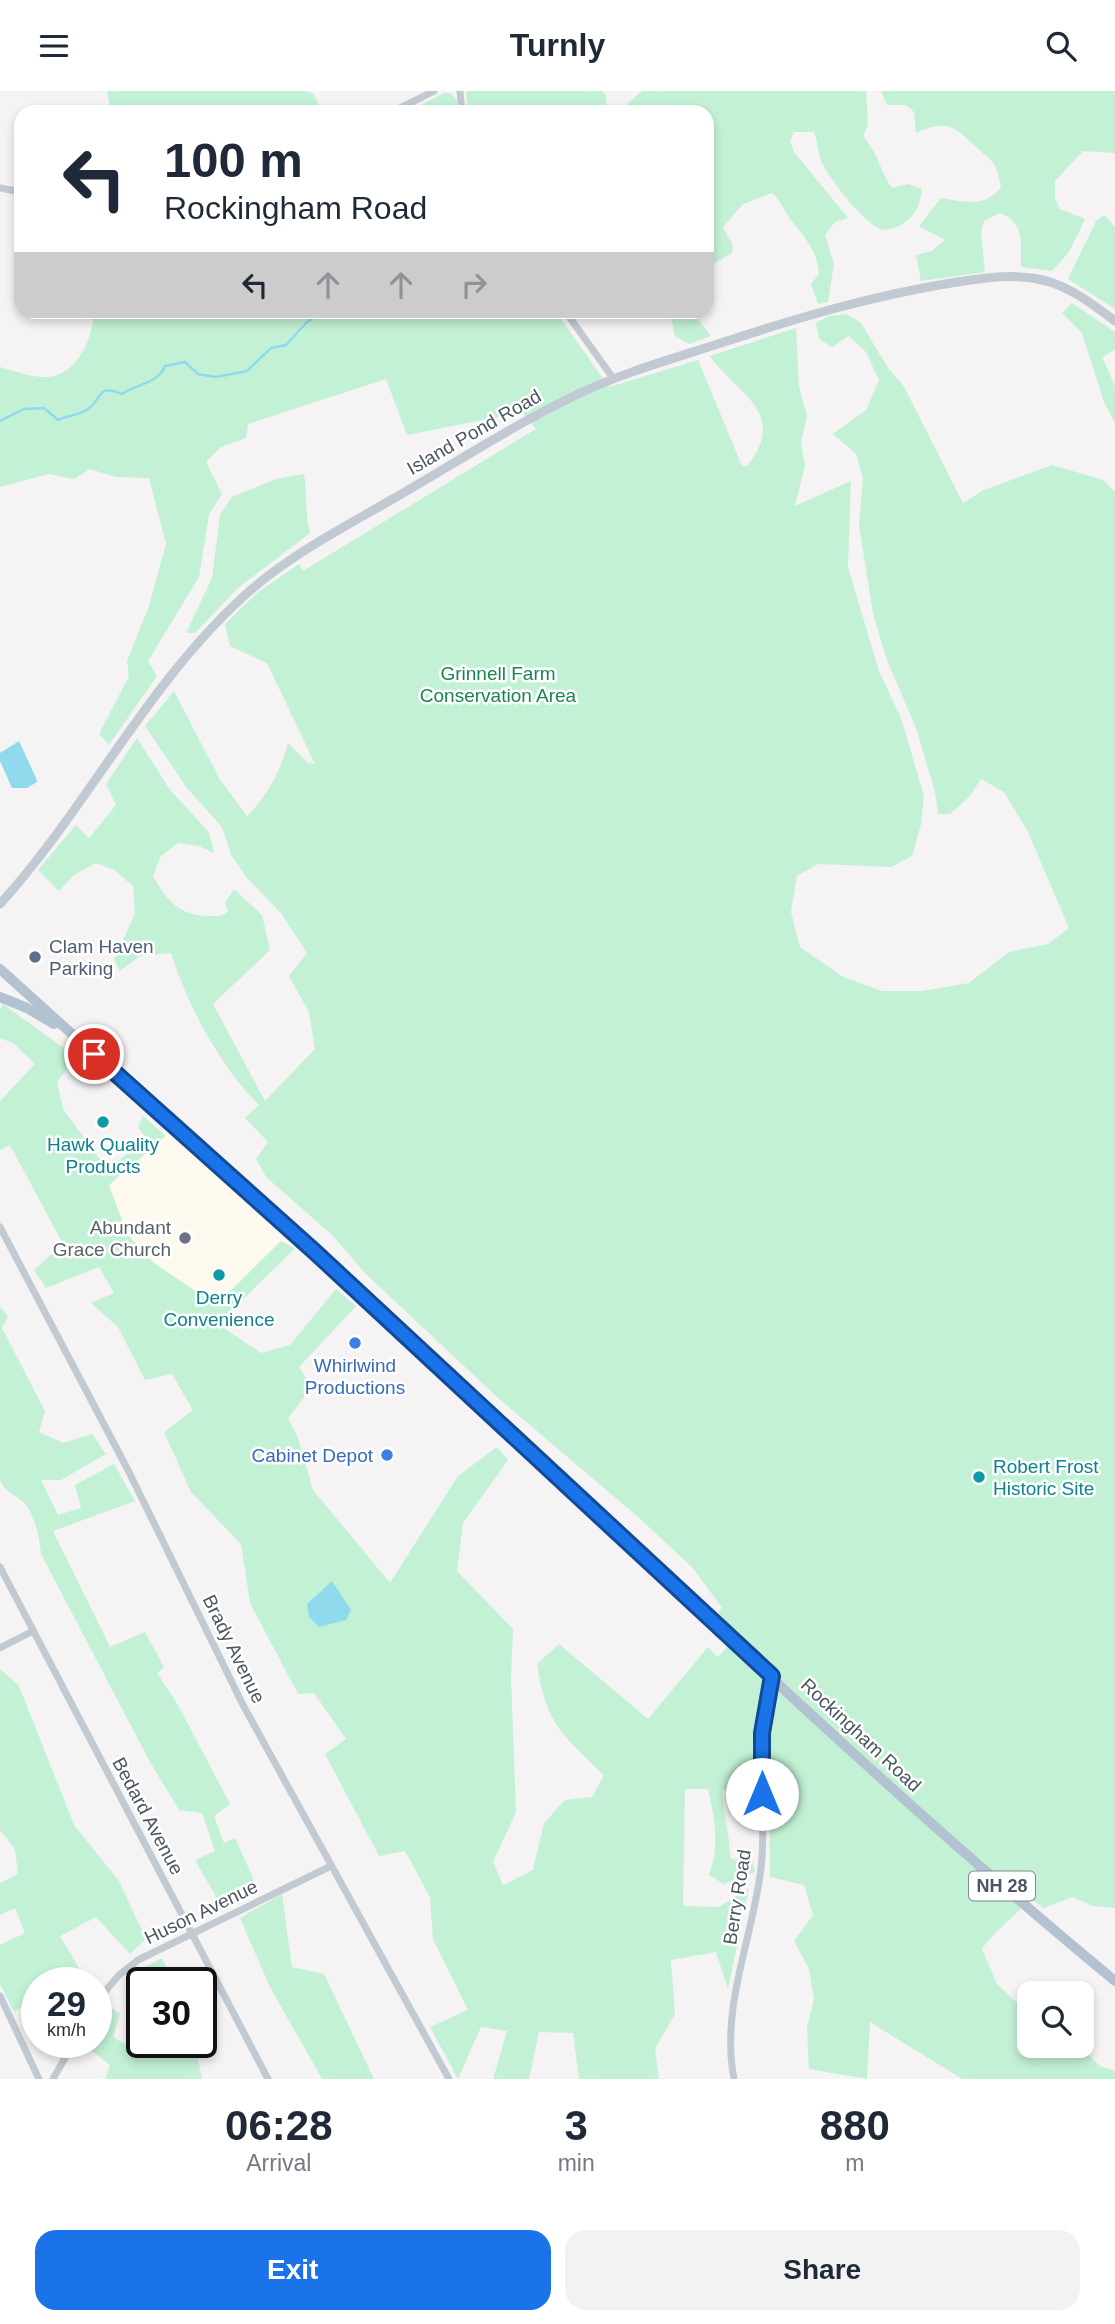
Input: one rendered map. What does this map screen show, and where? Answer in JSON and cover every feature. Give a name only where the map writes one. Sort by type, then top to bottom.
[{"type":"main road","name":"Rockingham Road","points":[[0,969],[315,1252],[988,1874],[1115,1981]]},
{"type":"main road","name":"NH 28","points":[[0,997],[27,1008],[76,1038]]},
{"type":"street","points":[[406,105],[434,91]]},
{"type":"street","name":"Island Pond Road","points":[[0,904],[28,871],[170,677],[208,631],[252,589],[324,539],[549,408],[613,378],[845,303],[987,278],[1020,277],[1052,282],[1077,294],[1115,321]]},
{"type":"street","points":[[571,319],[613,378]]},
{"type":"street","name":"Brady Avenue","points":[[0,1227],[128,1470],[232,1683],[449,2079]]},
{"type":"street","name":"Bedard Avenue","points":[[0,1567],[268,2079]]},
{"type":"street","points":[[0,1648],[33,1631]]},
{"type":"street","name":"Berry Road","points":[[734,2079],[732,2014],[734,1993],[752,1927],[761,1866],[762,1733],[772,1676]]},
{"type":"street","name":"Huson Avenue","points":[[112,1983],[138,1960],[331,1865]]},
{"type":"street","points":[[0,1996],[39,2079]]},
{"type":"street","points":[[52,2079],[64,2058]]},
{"type":"shaded area","points":[[167,1128],[296,1244],[191,1343],[74,1207]]},
{"type":"green space","points":[[107,91],[306,91],[313,93],[319,105],[110,105]]},
{"type":"green space","points":[[466,91],[602,91],[606,95],[607,105],[467,105]]},
{"type":"green space","points":[[642,91],[866,91],[868,125],[863,136],[892,188],[908,184],[922,189],[918,205],[910,218],[901,225],[887,230],[878,228],[858,211],[830,176],[820,158],[814,132],[794,132],[790,141],[794,152],[848,218],[835,222],[825,235],[834,264],[828,302],[818,304],[811,284],[819,274],[813,251],[772,193],[743,204],[723,227],[733,246],[732,253],[714,261],[714,105],[627,105]]},
{"type":"green space","points":[[881,91],[1115,91],[1115,153],[1083,151],[1055,181],[1055,198],[1060,209],[1085,219],[1069,252],[1052,271],[1021,267],[1018,228],[1000,213],[984,221],[981,232],[985,272],[921,281],[916,255],[932,251],[945,240],[919,226],[941,198],[966,202],[981,201],[995,194],[1001,187],[993,162],[961,133],[942,126],[916,133],[914,112],[906,105],[887,105]]},
{"type":"green space","points":[[444,93],[450,93],[457,100],[457,105],[421,105]]},
{"type":"green space","points":[[1104,215],[1115,227],[1115,309],[1068,279],[1096,221]]},
{"type":"green space","points":[[1072,303],[1115,332],[1115,350],[1102,357],[1115,386],[1115,423],[1104,402],[1082,333],[1062,313]]},
{"type":"green space","name":"Grinnell Farm Conservation Area","points":[[847,314],[861,323],[888,368],[903,385],[963,503],[984,490],[1052,465],[1103,480],[1115,492],[1115,1908],[1093,1906],[1072,1897],[1044,1908],[1031,1899],[982,1949],[997,1984],[1017,2003],[1017,2058],[1092,2058],[1100,2066],[1115,2071],[1115,2079],[962,2079],[870,2022],[867,2079],[809,2069],[807,2028],[814,1999],[809,1969],[794,1941],[813,1915],[804,1885],[770,1877],[769,1794],[756,1789],[755,1793],[722,1789],[730,1858],[753,1863],[755,1872],[724,1884],[709,1875],[715,1832],[708,1789],[685,1789],[683,1906],[719,1907],[749,1888],[728,1989],[716,1952],[671,1960],[675,2014],[655,2049],[659,2079],[579,2079],[573,2033],[539,2032],[529,2079],[493,2079],[507,2031],[481,2027],[458,2079],[430,2027],[468,2010],[433,1939],[430,1897],[405,1851],[379,1856],[325,1754],[346,1739],[314,1693],[298,1694],[250,1603],[241,1544],[191,1492],[164,1432],[193,1410],[172,1374],[145,1380],[118,1327],[91,1303],[114,1293],[99,1267],[46,1288],[34,1270],[63,1244],[10,1145],[0,1150],[0,1101],[35,1064],[13,1043],[0,1038],[0,1010],[3,1004],[76,1057],[57,1082],[63,1109],[107,1169],[147,1139],[138,1127],[143,1116],[166,1136],[109,1185],[127,1234],[154,1263],[216,1305],[281,1241],[295,1248],[218,1324],[261,1353],[290,1345],[336,1289],[356,1306],[299,1367],[312,1387],[288,1418],[298,1438],[313,1490],[390,1583],[458,1476],[497,1447],[508,1460],[463,1523],[457,1571],[513,1629],[511,1676],[516,1812],[493,1862],[503,1885],[533,1870],[544,1823],[565,1800],[592,1797],[604,1775],[558,1727],[545,1701],[537,1664],[559,1644],[648,1719],[708,1647],[718,1657],[737,1636],[718,1612],[722,1608],[693,1568],[638,1517],[497,1397],[366,1274],[331,1234],[266,1177],[256,1159],[268,1142],[245,1118],[259,1105],[231,1073],[207,1034],[186,993],[171,953],[140,956],[120,971],[114,960],[135,914],[133,886],[114,870],[96,863],[74,875],[59,891],[38,870],[76,825],[89,838],[116,805],[106,784],[137,738],[170,790],[209,832],[214,853],[199,846],[178,843],[161,856],[153,876],[163,892],[174,904],[188,913],[215,916],[228,912],[225,903],[234,889],[262,915],[270,950],[213,1004],[265,1101],[315,1049],[309,1012],[289,976],[307,953],[281,913],[247,878],[231,855],[222,827],[187,788],[145,726],[174,691],[219,778],[247,816],[272,783],[288,743],[307,762],[315,764],[267,663],[230,646],[225,624],[257,593],[299,564],[303,571],[536,429],[522,412],[407,435],[386,379],[248,424],[246,438],[221,447],[206,462],[222,494],[209,515],[199,577],[148,661],[157,676],[109,745],[99,734],[129,676],[127,661],[149,606],[166,544],[149,478],[116,477],[90,469],[74,479],[48,474],[0,487],[0,367],[42,377],[59,374],[76,362],[87,343],[93,319],[561,319],[609,387],[698,360],[742,466],[747,466],[759,448],[763,432],[761,418],[755,406],[710,356],[796,328],[799,387],[807,416],[801,442],[805,465],[795,506],[851,481],[848,567],[879,671],[901,718],[924,796],[921,824],[912,856],[891,867],[818,864],[797,876],[791,912],[800,947],[843,977],[882,991],[922,991],[969,983],[1009,952],[1048,944],[1069,928],[1028,832],[1004,792],[981,779],[969,797],[950,814],[938,814],[935,792],[916,728],[887,660],[873,614],[859,525],[863,478],[856,454],[833,434],[866,410],[879,380],[866,352],[849,336],[832,347],[819,339],[816,323],[829,316]]},
{"type":"green space","points":[[671,319],[698,319],[711,336],[689,344],[675,336]]},
{"type":"green space","points":[[304,474],[310,533],[238,588],[195,633],[186,633],[212,578],[220,515],[232,497],[276,479]]},
{"type":"green space","points":[[0,1307],[8,1316],[2,1328],[45,1411],[39,1432],[63,1443],[92,1434],[106,1454],[61,1480],[41,1480],[58,1515],[81,1508],[75,1485],[114,1464],[135,1501],[53,1531],[110,1647],[145,1632],[164,1667],[157,1673],[178,1705],[230,1804],[214,1816],[224,1843],[235,1838],[257,1887],[221,1905],[195,1860],[215,1851],[202,1813],[179,1810],[150,1762],[41,1554],[36,1527],[29,1509],[5,1488],[0,1480]]},
{"type":"green space","points":[[0,1669],[19,1686],[74,1825],[119,1881],[146,1939],[130,1954],[96,1917],[60,1936],[78,1967],[21,1967],[21,2007],[14,2012],[0,1984],[0,1945],[25,1933],[15,1908],[0,1915],[0,1883],[18,1874],[15,1849],[0,1830]]},
{"type":"green space","points":[[282,1894],[292,1967],[324,1974],[374,2079],[322,2079],[270,1987],[240,1918]]},
{"type":"green space","points":[[162,1958],[166,1967],[145,1967]]},
{"type":"green space","points":[[112,2008],[120,2014],[113,2037],[126,2045],[126,2058],[198,2058],[202,2079],[105,2079],[110,2065],[101,2058],[112,2058]]},
{"type":"water","points":[[19,741],[37,782],[27,788],[12,788],[0,761],[0,753]]},
{"type":"water","points":[[332,1581],[351,1610],[346,1620],[319,1627],[309,1617],[307,1604]]},
{"type":"waterway","points":[[0,421],[24,409],[44,408],[58,420],[79,414],[91,407],[103,392],[122,394],[157,377],[165,366],[185,362],[198,374],[216,377],[247,371],[271,348],[286,345],[312,319]]},
{"type":"place","name":"Clam Haven Parking","points":[[35,957]]},
{"type":"place","name":"Hawk Quality Products","points":[[103,1122]]},
{"type":"place","name":"Abundant Grace Church","points":[[185,1238]]},
{"type":"place","name":"Derry Convenience","points":[[219,1275]]},
{"type":"place","name":"Whirlwind Productions","points":[[355,1343]]},
{"type":"place","name":"Cabinet Depot","points":[[387,1455]]},
{"type":"place","name":"Robert Frost Historic Site","points":[[979,1477]]},
{"type":"route","points":[[94,1054],[315,1252],[772,1676],[762,1733],[762,1794]]}]
